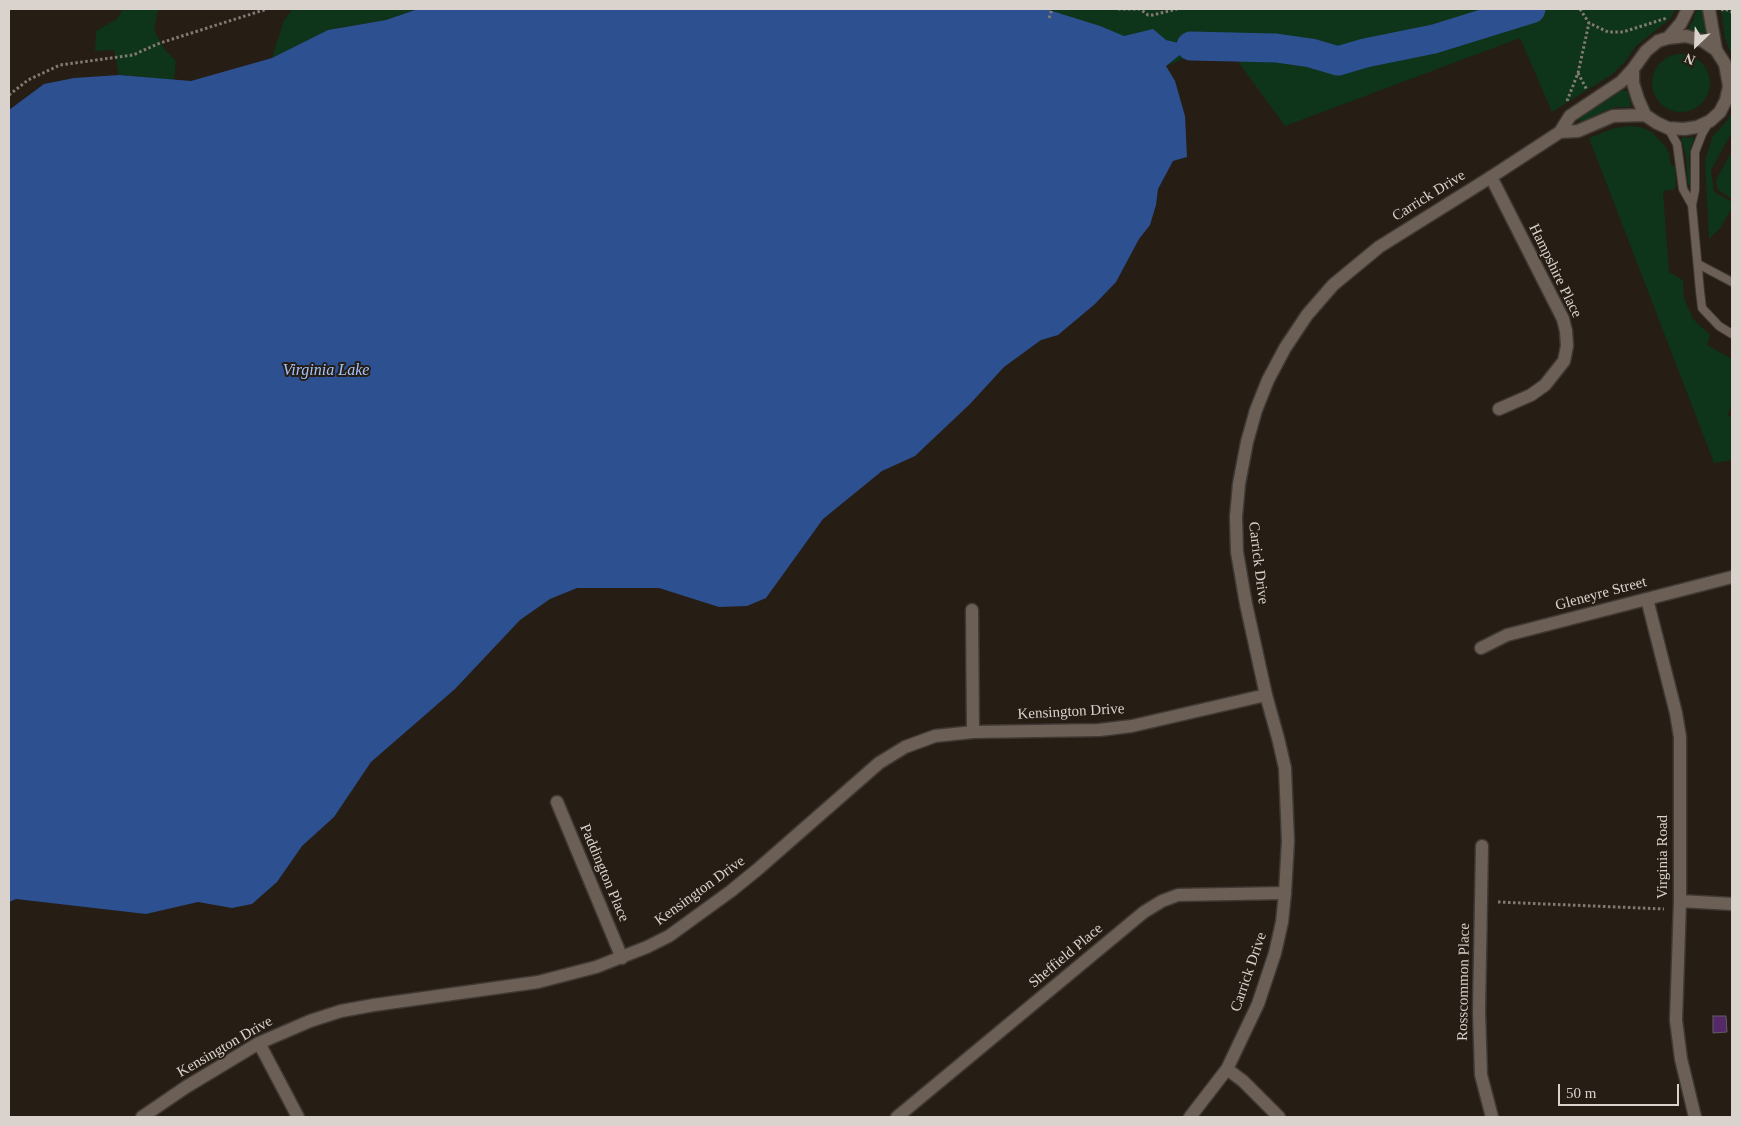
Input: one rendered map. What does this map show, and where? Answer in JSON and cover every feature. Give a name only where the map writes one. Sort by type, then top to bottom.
[{"type":"street","name":"Carrick Drive","points":[[1190,1117],[1227,1069],[1258,1004],[1268,976],[1282,922],[1288,842],[1284,768],[1246,604],[1237,552],[1236,517],[1239,484],[1247,442],[1256,410],[1268,380],[1285,348],[1307,315],[1333,285],[1379,247],[1560,132],[1570,116],[1621,82],[1646,51],[1658,41],[1668,38],[1681,23],[1688,9]]},
{"type":"street","points":[[1709,9],[1716,50]]},
{"type":"street","points":[[1633,69],[1633,83],[1645,115],[1668,128],[1684,130],[1710,121],[1720,112],[1731,86],[1725,64],[1716,50],[1703,41],[1686,36],[1668,38]]},
{"type":"street","name":"Carrick Drive","points":[[1560,132],[1578,131],[1613,116],[1645,115]]},
{"type":"street","name":"Hampshire Place","points":[[1491,177],[1563,319],[1567,346],[1564,361],[1545,385],[1531,395],[1499,409]]},
{"type":"street","name":"Gleneyre Street","points":[[1481,648],[1507,636],[1732,577]]},
{"type":"street","name":"Virginia Road","points":[[1647,599],[1676,713],[1680,737],[1680,901],[1676,1020],[1682,1060],[1695,1117]]},
{"type":"street","points":[[972,610],[973,732]]},
{"type":"street","name":"Kensington Drive","points":[[142,1117],[186,1087],[259,1043],[294,1027],[341,1011],[538,982],[574,974],[622,958],[669,936],[758,869],[880,763],[905,747],[935,736],[973,732],[1099,730],[1132,726],[1266,695]]},
{"type":"street","name":"Paddington Place","points":[[557,802],[622,958]]},
{"type":"street","name":"Rosscommon Place","points":[[1482,846],[1479,1011],[1480,1075],[1492,1117]]},
{"type":"street","name":"Sheffield Place","points":[[897,1117],[1144,912],[1178,895],[1285,893]]},
{"type":"street","points":[[1680,901],[1732,904]]},
{"type":"street","points":[[259,1043],[298,1117]]},
{"type":"street","points":[[1227,1069],[1279,1117]]},
{"type":"lane","points":[[1710,121],[1702,134],[1696,152],[1695,190],[1692,205],[1702,308],[1718,326],[1732,334]]},
{"type":"lane","points":[[1668,128],[1677,144],[1683,188],[1692,205]]},
{"type":"lane","points":[[1698,264],[1732,282]]},
{"type":"path","points":[[9,95],[28,80],[60,65],[133,55],[160,43],[267,9]]},
{"type":"path","points":[[1049,18],[1052,9]]},
{"type":"path","points":[[1118,9],[1140,9],[1148,15],[1153,15],[1177,9]]},
{"type":"path","points":[[1580,9],[1589,23],[1608,32],[1623,32],[1669,17]]},
{"type":"path","points":[[1566,103],[1578,73],[1589,23]]},
{"type":"path","points":[[1578,73],[1589,92]]},
{"type":"path","points":[[1498,902],[1664,909]]},
{"type":"green space","points":[[123,9],[158,9],[154,30],[165,50],[176,61],[174,80],[119,75],[114,50],[95,51],[96,31],[117,19]]},
{"type":"green space","points":[[293,9],[418,9],[386,20],[328,30],[272,58],[284,20]]},
{"type":"green space","points":[[1033,9],[1676,9],[1670,19],[1636,46],[1624,63],[1611,75],[1552,112],[1520,38],[1285,126],[1237,60],[1183,59],[1166,66],[1162,51]]},
{"type":"green space","points":[[1697,9],[1703,9],[1705,34],[1690,30],[1689,27]]},
{"type":"green space","points":[[1721,9],[1732,9],[1732,56],[1725,38]]},
{"type":"green space","points":[[1675,54],[1687,54],[1702,62],[1710,77],[1710,89],[1702,104],[1687,112],[1675,112],[1660,104],[1652,89],[1652,77],[1660,62]]},
{"type":"green space","points":[[1623,90],[1628,92],[1630,107],[1616,107],[1586,121],[1580,121],[1580,118]]},
{"type":"green space","points":[[1732,113],[1732,132],[1711,170],[1714,192],[1732,202],[1732,207],[1721,227],[1709,239],[1705,161],[1712,137]]},
{"type":"green space","points":[[1627,126],[1640,127],[1652,132],[1666,147],[1671,166],[1675,166],[1676,187],[1673,190],[1663,191],[1669,272],[1683,280],[1684,298],[1693,319],[1710,335],[1707,345],[1732,359],[1732,405],[1727,415],[1732,418],[1732,460],[1714,463],[1589,138],[1615,128]]},
{"type":"green space","points":[[1694,137],[1689,157],[1691,185],[1688,185],[1686,155],[1681,138]]},
{"type":"green space","points":[[1732,151],[1732,199],[1718,190],[1716,180]]},
{"type":"water","name":"Virginia Lake","points":[[418,9],[1033,9],[1049,10],[1100,26],[1124,36],[1153,29],[1166,40],[1191,46],[1166,66],[1175,81],[1185,116],[1187,157],[1173,161],[1158,189],[1156,205],[1150,225],[1139,239],[1116,282],[1095,304],[1058,335],[1041,340],[1004,367],[970,404],[915,456],[882,471],[823,519],[766,598],[747,606],[719,607],[659,588],[577,588],[550,599],[520,620],[455,689],[371,762],[334,817],[302,846],[277,882],[252,904],[232,908],[198,902],[146,914],[16,899],[9,902],[9,110],[44,84],[74,78],[119,75],[191,81],[272,58],[328,30],[386,20]]},
{"type":"building","points":[[1713,1016],[1726,1016],[1727,1032],[1713,1033]]},
{"type":"waterway","points":[[1191,46],[1276,48],[1311,53],[1338,61],[1365,53],[1434,39],[1531,9]]}]
